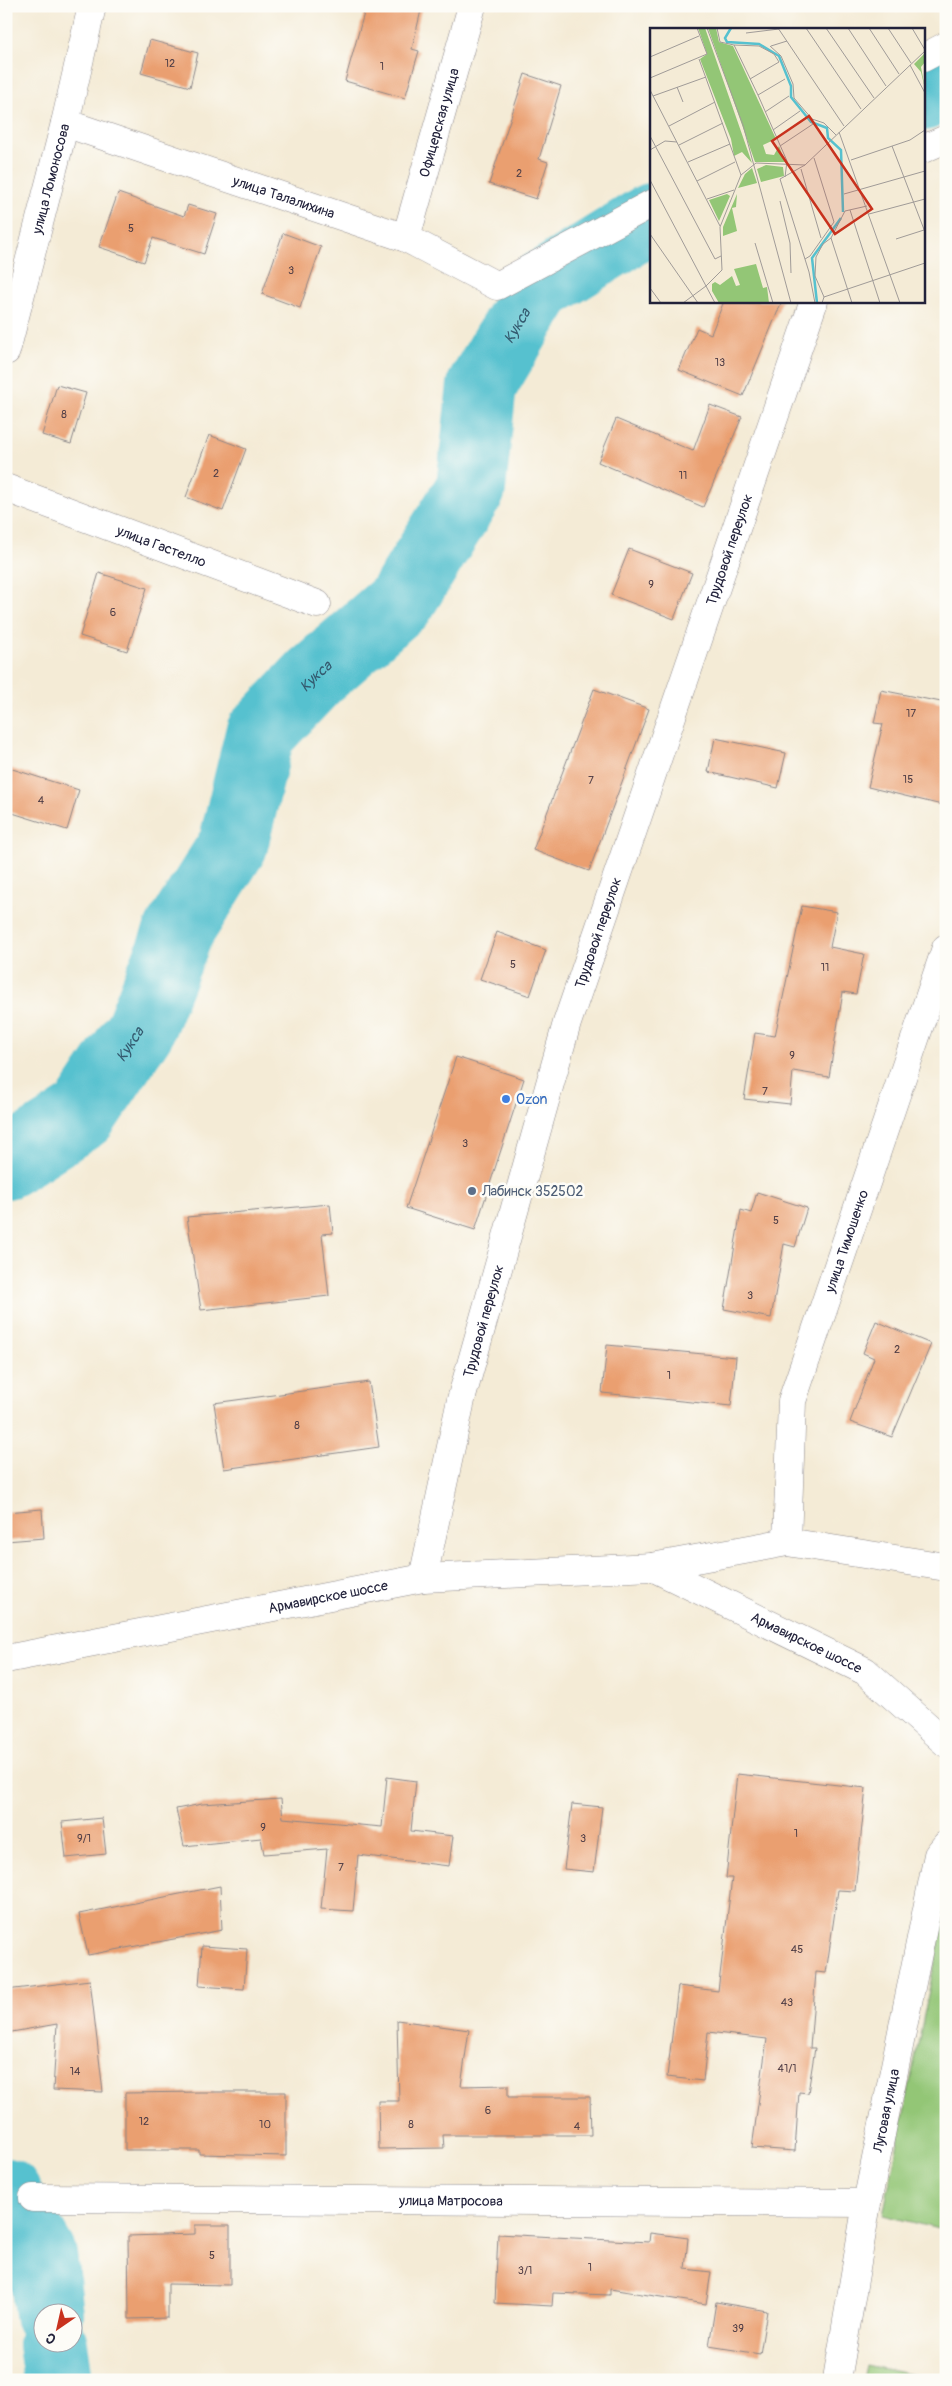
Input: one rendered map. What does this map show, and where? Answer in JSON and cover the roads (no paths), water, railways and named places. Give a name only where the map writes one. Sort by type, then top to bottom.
[{"type":"street","name":"улица Ломоносова","points":[[6,351],[65,123],[92,6]]},
{"type":"street","name":"Офицерская улица","points":[[406,238],[472,6]]},
{"type":"street","points":[[924,57],[946,46]]},
{"type":"street","name":"улица Талалихина","points":[[65,123],[406,238],[497,286],[650,205]]},
{"type":"street","points":[[924,149],[946,139]]},
{"type":"street","name":"Трудовой переулок","points":[[423,1578],[461,1400],[567,1023],[814,302]]},
{"type":"street","name":"улица Гастелло","points":[[6,488],[317,604]]},
{"type":"street","name":"улица Тимошенко","points":[[787,1542],[792,1401],[946,948]]},
{"type":"street","name":"Армавирское шоссе","points":[[6,1659],[423,1578],[652,1566],[787,1542],[946,1567]]},
{"type":"street","name":"Армавирское шоссе","points":[[652,1566],[865,1671],[946,1743]]},
{"type":"street","name":"Луговая улица","points":[[837,2380],[867,2202],[938,1855],[946,1845]]},
{"type":"street","name":"улица Матросова","points":[[33,2198],[867,2202]]},
{"type":"waterway","name":"Кукса","points":[[924,95],[946,83]]},
{"type":"waterway","name":"Кукса","points":[[6,1164],[83,1115],[140,1029],[179,931],[233,845],[260,734],[314,677],[401,601],[471,488],[482,385],[540,287],[650,219]]},
{"type":"waterway","name":"Кукса","points":[[6,2193],[42,2255],[48,2304]]},
{"type":"waterway","name":"Кукса","points":[[54,2354],[58,2380]]},
{"type":"place","name":"Ozon","points":[[506,1099]]},
{"type":"place","name":"Лабинск 352502","points":[[472,1191]]}]
